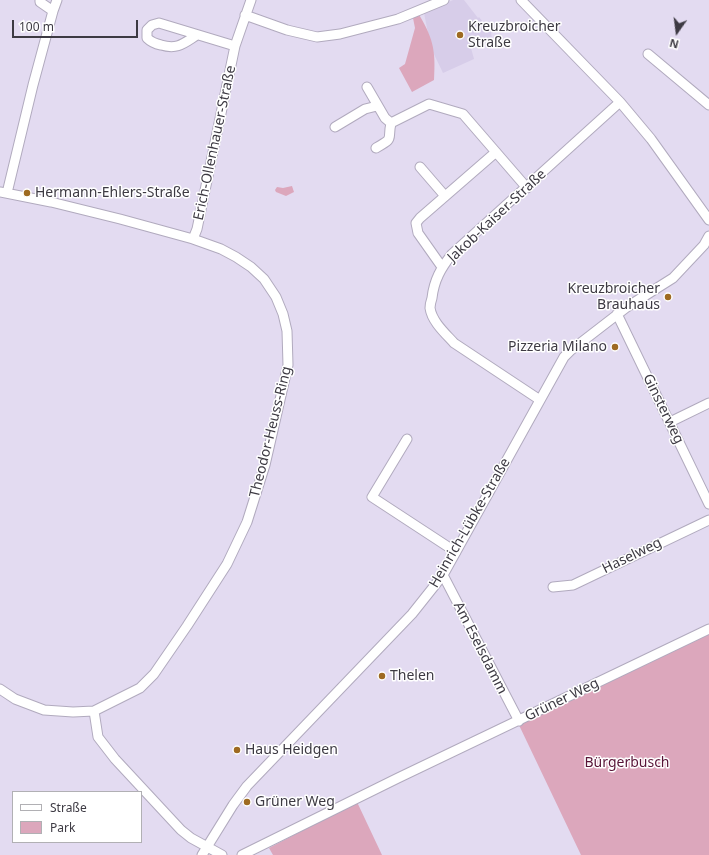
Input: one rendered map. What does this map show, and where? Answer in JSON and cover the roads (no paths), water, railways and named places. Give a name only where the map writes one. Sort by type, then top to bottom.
[{"type":"street","points":[[40,0],[40,2],[53,11]]},
{"type":"street","points":[[4,192],[57,0]]},
{"type":"street","name":"Erich-Ollenhauer-Straße","points":[[193,238],[197,229],[235,46],[251,0]]},
{"type":"street","points":[[245,15],[287,30],[317,37],[340,34],[398,19],[444,0]]},
{"type":"street","points":[[521,0],[620,102],[651,139],[709,220]]},
{"type":"street","name":"Erich-Ollenhauer-Straße","points":[[197,35],[180,46],[171,48],[150,41],[147,38],[147,30],[152,25],[158,24],[197,35],[235,46]]},
{"type":"street","points":[[648,54],[709,105]]},
{"type":"street","points":[[366,87],[385,118],[391,123]]},
{"type":"street","name":"Jakob-Kaiser-Straße","points":[[540,400],[454,343],[436,321],[430,308],[435,282],[442,267],[452,254],[527,188],[620,102]]},
{"type":"street","points":[[391,123],[430,104],[463,114],[527,188]]},
{"type":"street","points":[[335,127],[365,109],[377,106]]},
{"type":"street","points":[[376,148],[388,141],[391,135],[391,123]]},
{"type":"street","points":[[442,267],[418,233],[416,224],[420,218],[496,152]]},
{"type":"street","points":[[420,167],[445,196]]},
{"type":"street","name":"Theodor-Heuss-Ring","points":[[0,689],[15,699],[44,710],[73,712],[94,711],[140,688],[154,674],[227,564],[247,522],[259,485],[288,365],[286,331],[283,314],[276,297],[264,279],[251,266],[221,248],[193,238],[99,213],[4,192]]},
{"type":"street","name":"Heinrich-Lübke-Straße","points":[[205,851],[233,805],[247,786],[412,614],[443,575],[540,400],[570,351],[617,314],[673,278],[704,245],[709,236]]},
{"type":"street","name":"Ginsterweg","points":[[617,314],[709,504]]},
{"type":"street","points":[[670,422],[709,403]]},
{"type":"street","points":[[407,439],[372,496],[456,552]]},
{"type":"street","name":"Haselweg","points":[[553,587],[573,585],[709,520]]},
{"type":"street","name":"Am Eselsdamm","points":[[443,575],[519,721]]},
{"type":"street","name":"Grüner Weg","points":[[242,855],[398,778],[709,629]]},
{"type":"street","points":[[94,711],[98,737],[116,759],[181,830],[205,851],[222,855]]},
{"type":"place","name":"Kreuzbroicher Straße","points":[[460,35]]},
{"type":"place","name":"Hermann-Ehlers-Straße","points":[[27,193]]},
{"type":"place","name":"Kreuzbroicher Brauhaus","points":[[668,297]]},
{"type":"place","name":"Pizzeria Milano","points":[[615,347]]},
{"type":"place","name":"Thelen","points":[[382,676]]},
{"type":"place","name":"Haus Heidgen","points":[[237,750]]},
{"type":"place","name":"Grüner Weg","points":[[247,802]]},
{"type":"park label","name":"Bürgerbusch","points":[[627,763]]}]
